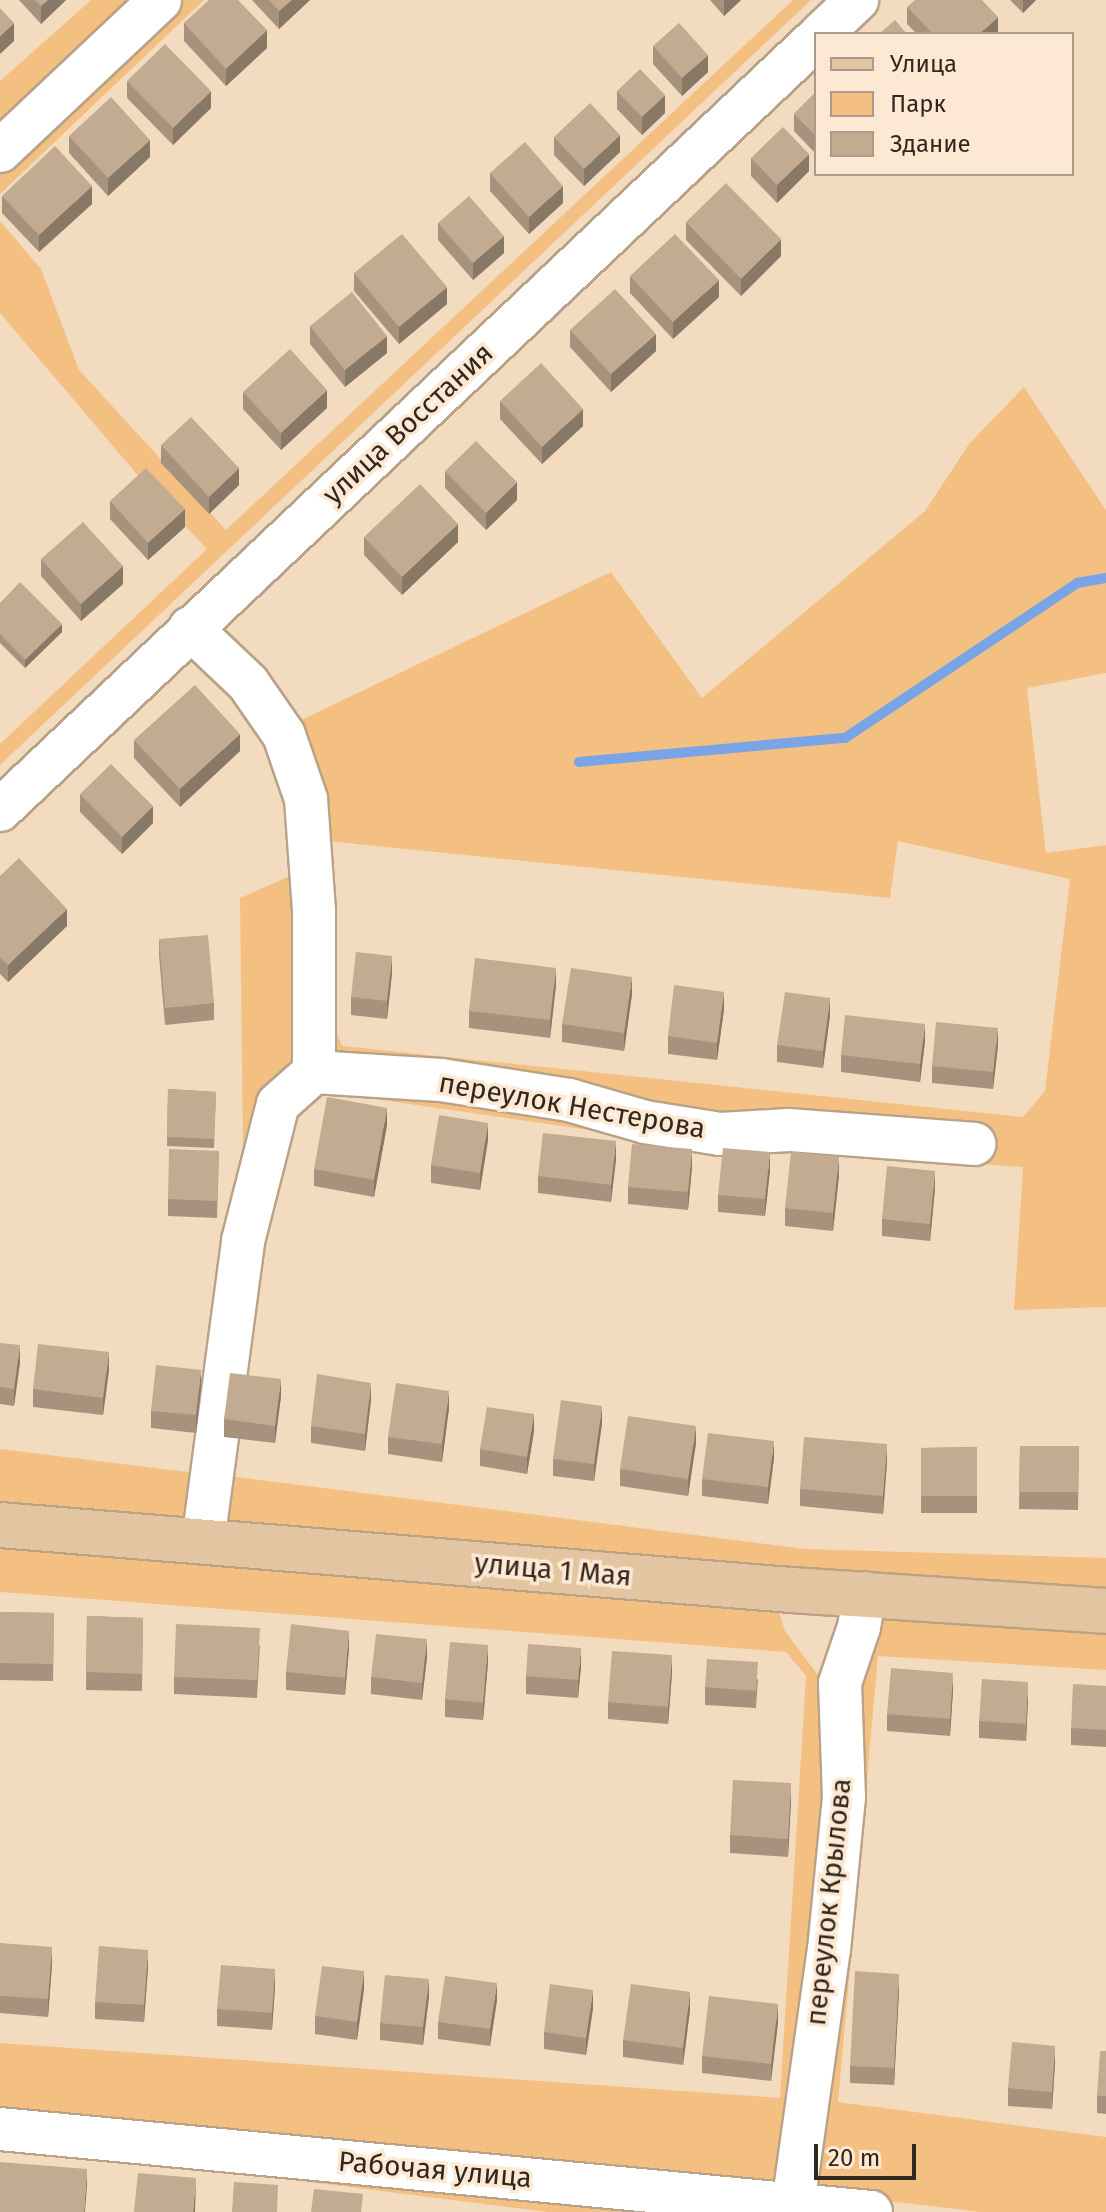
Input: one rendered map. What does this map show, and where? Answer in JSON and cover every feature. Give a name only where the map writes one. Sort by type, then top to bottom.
[{"type":"main road","name":"улица 1 Мая","points":[[0,1525],[1106,1611]]},
{"type":"street","points":[[0,151],[160,0]]},
{"type":"street","points":[[823,32],[857,0]]},
{"type":"street","name":"улица Восстания","points":[[0,810],[814,41]]},
{"type":"street","points":[[190,628],[248,683],[284,735],[306,799],[314,910],[314,1072],[278,1104],[243,1241],[203,1542]]},
{"type":"street","name":"переулок Нестерова","points":[[314,1072],[441,1080],[569,1100],[645,1122],[720,1134],[789,1130],[974,1144]]},
{"type":"street","name":"переулок Крылова","points":[[792,2208],[829,1950],[844,1797],[840,1683],[859,1627],[865,1594]]},
{"type":"street","name":"Рабочая улица","points":[[0,2129],[792,2208],[871,2212]]},
{"type":"green space","points":[[91,0],[141,0],[0,133],[0,81]]},
{"type":"green space","points":[[173,0],[204,0],[0,194],[0,166]]},
{"type":"green space","points":[[793,0],[811,0],[0,765],[0,744],[207,549],[146,485],[0,313],[0,221],[41,269],[79,370],[226,530]]},
{"type":"green space","points":[[1024,387],[1106,510],[1106,673],[1027,688],[1046,853],[1106,845],[1106,1307],[1014,1310],[1023,1167],[687,1144],[320,1091],[318,1081],[722,1126],[349,1065],[329,1050],[297,722],[611,572],[702,698],[925,511],[969,444]],"holes":[[[327,841],[890,898],[898,841],[1070,879],[1045,1091],[1023,1117],[342,1046],[334,1025]]]},
{"type":"green space","points":[[301,871],[303,1066],[227,1220],[243,1151],[240,898]]},
{"type":"green space","points":[[0,1449],[204,1474],[194,1525],[0,1508]]},
{"type":"green space","points":[[220,1475],[806,1549],[1106,1558],[1106,1595],[216,1525]]},
{"type":"green space","points":[[0,1541],[776,1602],[785,1631],[826,1686],[829,1797],[777,2193],[0,2117],[0,2043],[780,2098],[806,1676],[786,1652],[0,1592]]},
{"type":"green space","points":[[879,1612],[1106,1627],[1106,1670],[878,1656],[838,2102],[1106,2137],[1106,2212],[981,2212],[828,2194],[816,2184],[855,1683]]},
{"type":"green space","points":[[0,2143],[765,2212],[548,2212]]},
{"type":"building","points":[[209,0],[238,0],[267,30],[226,69],[184,23]]},
{"type":"building","points":[[269,0],[292,0],[279,11]]},
{"type":"building","points":[[915,0],[982,0],[998,17],[981,32],[931,32],[907,7]]},
{"type":"building","points":[[0,8],[14,23],[0,36]]},
{"type":"building","points":[[895,20],[905,32],[881,32]]},
{"type":"building","points":[[679,23],[708,55],[682,78],[653,46]]},
{"type":"building","points":[[165,44],[211,91],[173,128],[127,81]]},
{"type":"building","points":[[640,69],[665,95],[642,117],[617,91]]},
{"type":"building","points":[[814,94],[814,134],[794,114]]},
{"type":"building","points":[[111,97],[150,140],[108,178],[69,136]]},
{"type":"building","points":[[590,103],[620,135],[584,169],[554,137]]},
{"type":"building","points":[[783,127],[809,154],[777,185],[751,158]]},
{"type":"building","points":[[525,142],[563,186],[529,217],[490,173]]},
{"type":"building","points":[[55,146],[92,186],[39,235],[2,196]]},
{"type":"building","points":[[726,183],[781,239],[741,279],[686,222]]},
{"type":"building","points":[[469,196],[504,236],[473,263],[438,223]]},
{"type":"building","points":[[402,234],[447,287],[399,327],[354,273]]},
{"type":"building","points":[[675,234],[719,280],[673,322],[630,276]]},
{"type":"building","points":[[615,289],[656,334],[611,374],[570,330]]},
{"type":"building","points":[[352,292],[387,336],[345,370],[310,326]]},
{"type":"building","points":[[290,349],[327,390],[281,433],[243,392]]},
{"type":"building","points":[[541,363],[583,409],[542,447],[500,401]]},
{"type":"building","points":[[191,417],[239,468],[209,497],[161,445]]},
{"type":"building","points":[[476,441],[517,482],[486,513],[445,471]]},
{"type":"building","points":[[146,468],[185,509],[148,543],[110,501]]},
{"type":"building","points":[[420,484],[458,524],[402,577],[364,537]]},
{"type":"building","points":[[83,522],[123,566],[81,604],[41,559]]},
{"type":"building","points":[[20,582],[62,624],[25,660],[0,634],[0,603]]},
{"type":"building","points":[[195,685],[240,734],[180,789],[134,740]]},
{"type":"building","points":[[111,764],[153,806],[122,837],[80,794]]},
{"type":"building","points":[[19,858],[67,909],[8,965],[0,957],[0,876]]},
{"type":"building","points":[[208,935],[214,1003],[165,1008],[159,939]]},
{"type":"building","points":[[356,952],[392,956],[387,1001],[351,997]]},
{"type":"building","points":[[475,958],[556,968],[550,1020],[469,1011]]},
{"type":"building","points":[[571,968],[632,977],[624,1033],[562,1024]]},
{"type":"building","points":[[674,985],[724,992],[717,1043],[668,1036]]},
{"type":"building","points":[[785,992],[830,998],[823,1051],[777,1045]]},
{"type":"building","points":[[845,1015],[925,1024],[920,1064],[841,1055]]},
{"type":"building","points":[[936,1022],[998,1028],[993,1072],[932,1066]]},
{"type":"building","points":[[168,1089],[216,1092],[214,1139],[167,1137]]},
{"type":"building","points":[[327,1097],[387,1108],[374,1180],[314,1169]]},
{"type":"building","points":[[439,1115],[488,1123],[480,1173],[431,1165]]},
{"type":"building","points":[[543,1133],[616,1141],[611,1185],[538,1176]]},
{"type":"building","points":[[632,1144],[692,1149],[688,1192],[628,1187]]},
{"type":"building","points":[[723,1148],[770,1152],[765,1199],[718,1195]]},
{"type":"building","points":[[169,1149],[219,1151],[217,1201],[168,1199]]},
{"type":"building","points":[[791,1152],[839,1157],[833,1213],[785,1208]]},
{"type":"building","points":[[887,1166],[935,1171],[930,1224],[882,1219]]},
{"type":"building","points":[[0,1343],[20,1345],[14,1389],[0,1387]]},
{"type":"building","points":[[38,1344],[109,1352],[103,1398],[33,1389]]},
{"type":"building","points":[[156,1365],[201,1370],[196,1415],[151,1411]]},
{"type":"building","points":[[230,1373],[281,1379],[275,1426],[224,1419]]},
{"type":"building","points":[[317,1374],[371,1383],[365,1434],[311,1426]]},
{"type":"building","points":[[396,1383],[449,1391],[442,1444],[388,1437]]},
{"type":"building","points":[[561,1400],[602,1406],[594,1464],[553,1459]]},
{"type":"building","points":[[487,1407],[534,1414],[527,1457],[480,1449]]},
{"type":"building","points":[[628,1416],[696,1426],[688,1479],[620,1469]]},
{"type":"building","points":[[708,1433],[774,1441],[768,1487],[702,1479]]},
{"type":"building","points":[[804,1437],[887,1444],[883,1496],[800,1489]]},
{"type":"building","points":[[1020,1446],[1079,1446],[1078,1492],[1019,1492]]},
{"type":"building","points":[[977,1447],[977,1496],[921,1496],[921,1448]]},
{"type":"building","points":[[0,1612],[54,1613],[53,1664],[0,1663]]},
{"type":"building","points":[[87,1616],[143,1618],[142,1674],[86,1672]]},
{"type":"building","points":[[176,1624],[260,1628],[257,1680],[174,1677]]},
{"type":"building","points":[[291,1624],[349,1631],[345,1678],[286,1672]]},
{"type":"building","points":[[376,1634],[427,1639],[422,1683],[371,1677]]},
{"type":"building","points":[[450,1642],[488,1645],[483,1703],[445,1699]]},
{"type":"building","points":[[528,1644],[581,1648],[578,1680],[526,1676]]},
{"type":"building","points":[[612,1651],[672,1655],[668,1707],[608,1702]]},
{"type":"building","points":[[707,1659],[758,1662],[756,1691],[705,1687]]},
{"type":"building","points":[[891,1668],[953,1673],[950,1719],[887,1714]]},
{"type":"building","points":[[982,1679],[1028,1682],[1026,1724],[979,1721]]},
{"type":"building","points":[[1073,1684],[1106,1686],[1106,1730],[1071,1728]]},
{"type":"building","points":[[733,1780],[791,1783],[788,1839],[730,1835]]},
{"type":"building","points":[[0,1943],[52,1947],[48,1999],[0,1996]]},
{"type":"building","points":[[99,1946],[148,1950],[144,2005],[95,2002]]},
{"type":"building","points":[[221,1965],[275,1969],[272,2013],[217,2009]]},
{"type":"building","points":[[322,1966],[364,1971],[357,2022],[315,2016]]},
{"type":"building","points":[[855,1971],[899,1974],[894,2068],[850,2066]]},
{"type":"building","points":[[385,1975],[429,1979],[423,2027],[380,2023]]},
{"type":"building","points":[[445,1976],[497,1983],[490,2029],[438,2022]]},
{"type":"building","points":[[550,1984],[593,1990],[586,2038],[544,2032]]},
{"type":"building","points":[[631,1984],[690,1992],[683,2048],[623,2040]]},
{"type":"building","points":[[709,1996],[778,2004],[771,2064],[702,2056]]},
{"type":"building","points":[[1012,2042],[1055,2046],[1052,2092],[1008,2088]]},
{"type":"building","points":[[1100,2051],[1106,2051],[1106,2096],[1097,2096]]},
{"type":"building","points":[[0,2162],[87,2169],[84,2212],[0,2212]]},
{"type":"building","points":[[138,2173],[196,2178],[193,2212],[134,2212]]},
{"type":"building","points":[[234,2182],[278,2185],[277,2212],[232,2212]]},
{"type":"building","points":[[314,2189],[363,2194],[361,2212],[311,2212]]},
{"type":"waterway","points":[[579,762],[845,738],[1077,583],[1106,578]]}]
